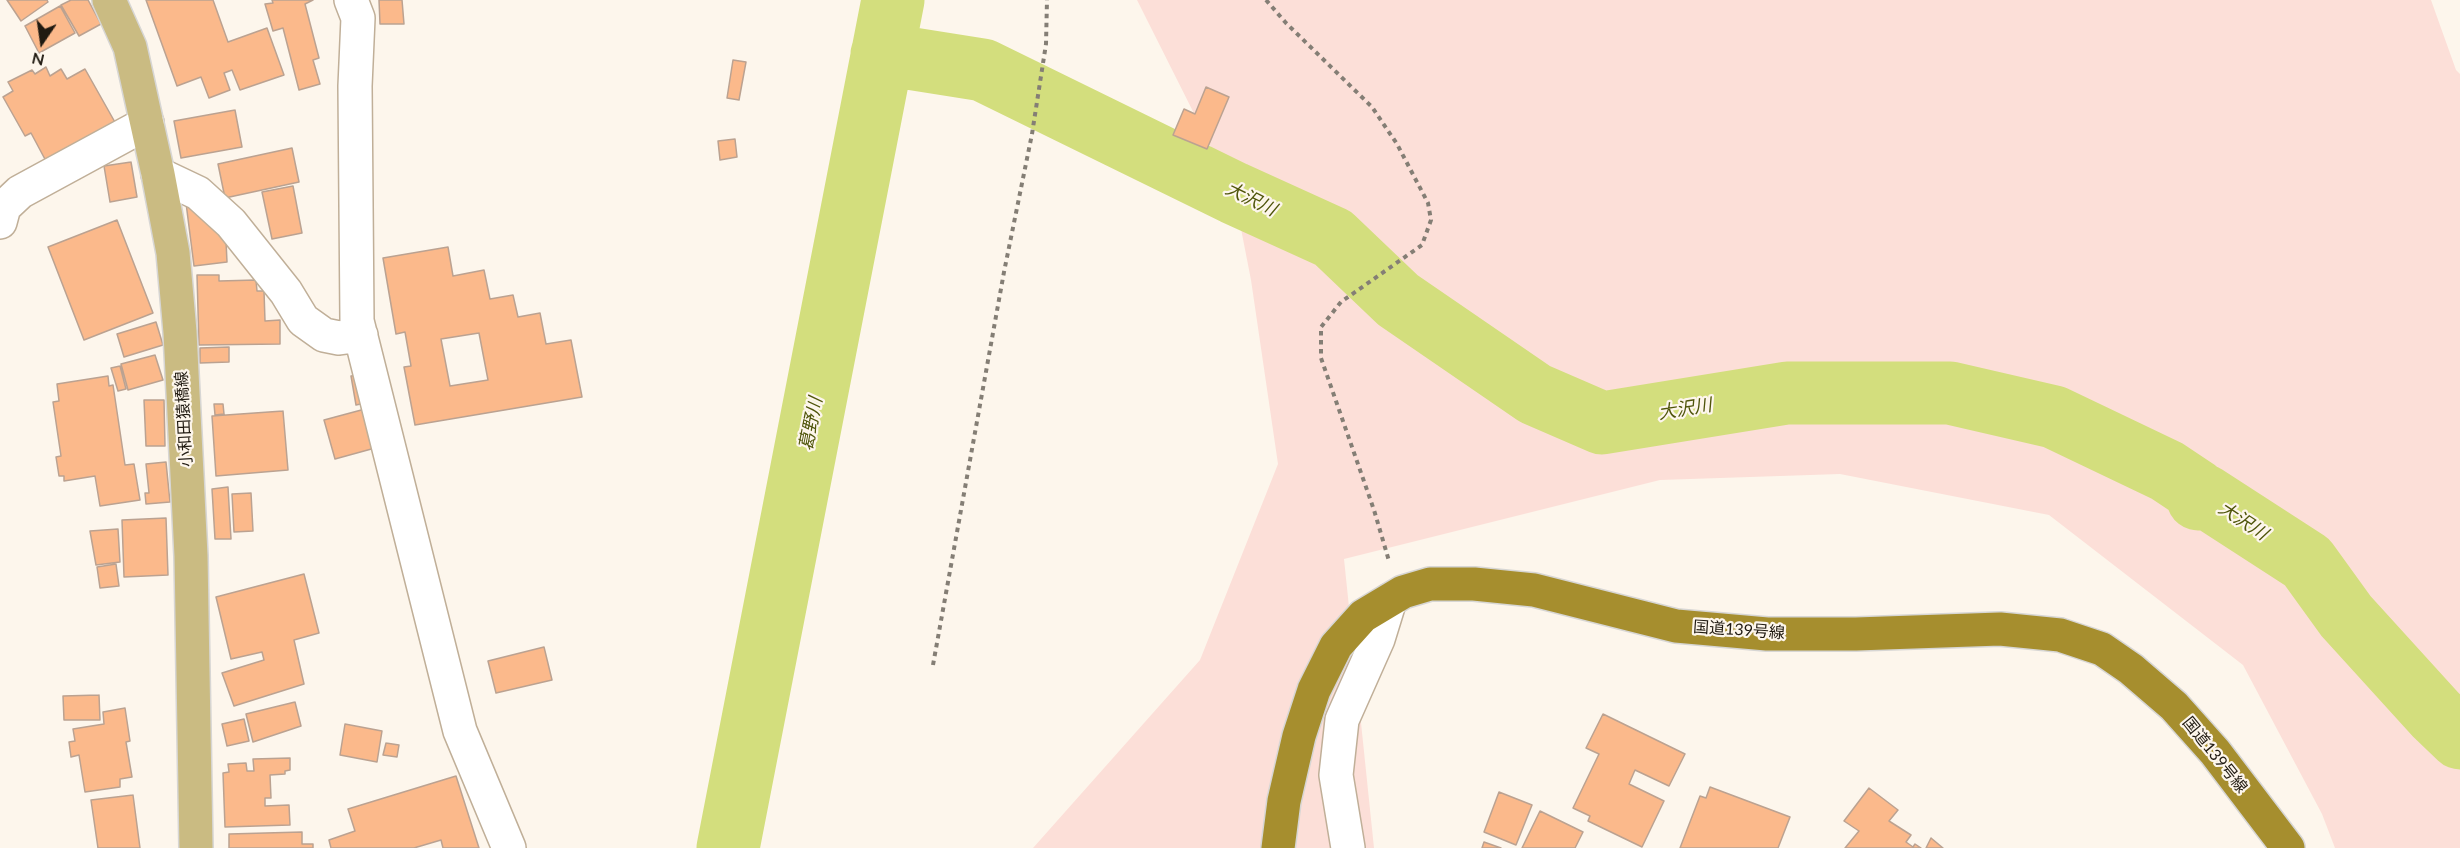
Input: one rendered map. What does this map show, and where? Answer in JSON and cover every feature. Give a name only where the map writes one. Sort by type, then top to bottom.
[{"type":"highway","name":"国道139号線","points":[[1278,848],[1284,801],[1299,736],[1314,690],[1336,646],[1363,616],[1397,596],[1430,584],[1474,584],[1534,590],[1676,627],[1767,634],[1856,634],[2000,628],[2060,635],[2102,649],[2131,669],[2174,706],[2214,752],[2288,848]]},
{"type":"main road","name":"小和田猿橋線","points":[[109,0],[130,47],[159,174],[173,253],[180,332],[191,556],[196,848]]},
{"type":"street","points":[[351,0],[358,18],[355,86],[357,309],[361,335],[460,731],[509,848]]},
{"type":"street","points":[[0,222],[4,207],[20,192],[147,123]]},
{"type":"street","points":[[159,174],[198,193],[231,223],[286,292],[303,320],[324,335],[339,338],[361,335]]},
{"type":"street","points":[[1348,848],[1336,775],[1342,720],[1397,596]]},
{"type":"path","points":[[933,665],[1004,272],[1032,134],[1046,44],[1047,0]]},
{"type":"path","points":[[1266,0],[1286,23],[1372,107],[1397,144],[1428,203],[1431,220],[1422,245],[1341,302],[1321,327],[1321,358],[1374,510],[1397,596]]},
{"type":"shaded area","points":[[1137,0],[2431,0],[2456,70],[2460,74],[2460,848],[2335,848],[2322,814],[2243,665],[2049,515],[1840,474],[1660,480],[1344,559],[1374,848],[1033,848],[1200,660],[1278,464],[1251,280],[1234,193]]},
{"type":"building","points":[[7,0],[47,0],[48,2],[21,21]]},
{"type":"building","points":[[71,0],[88,0],[101,24],[79,36],[61,5]]},
{"type":"building","points":[[146,0],[213,0],[228,42],[267,28],[284,75],[240,90],[232,70],[224,73],[230,90],[209,98],[201,77],[177,86]]},
{"type":"building","points":[[272,0],[313,0],[305,4],[319,58],[313,60],[320,84],[299,90],[283,28],[273,31],[265,4],[273,3]]},
{"type":"building","points":[[379,0],[402,0],[404,24],[380,24]]},
{"type":"building","points":[[60,6],[75,33],[39,53],[25,26]]},
{"type":"building","points":[[733,60],[746,62],[739,100],[727,98]]},
{"type":"building","points":[[46,67],[50,76],[61,69],[67,79],[85,69],[116,124],[47,163],[31,133],[25,136],[3,97],[13,91],[8,82],[32,70],[35,74]]},
{"type":"building","points":[[1206,87],[1229,97],[1207,149],[1173,135],[1184,109],[1195,114]]},
{"type":"building","points":[[235,110],[242,147],[181,158],[174,121]]},
{"type":"building","points":[[735,139],[737,157],[720,160],[718,141]]},
{"type":"building","points":[[292,148],[299,182],[225,198],[218,164]]},
{"type":"building","points":[[131,162],[137,197],[110,202],[104,166]]},
{"type":"building","points":[[293,186],[302,233],[272,239],[262,192]]},
{"type":"building","points":[[186,203],[226,241],[227,262],[194,266]]},
{"type":"building","points":[[117,220],[153,313],[84,340],[48,247]]},
{"type":"building","points":[[448,247],[453,276],[484,270],[490,299],[513,295],[518,317],[540,313],[546,344],[571,340],[582,397],[415,425],[404,367],[411,366],[405,332],[396,334],[383,258]],"holes":[[[479,333],[488,380],[450,386],[441,339]]]},
{"type":"building","points":[[197,275],[219,275],[219,281],[256,280],[257,291],[264,291],[265,321],[280,320],[280,344],[199,345]]},
{"type":"building","points":[[156,322],[163,345],[124,357],[117,334]]},
{"type":"building","points":[[229,347],[229,362],[200,363],[200,348]]},
{"type":"building","points":[[155,355],[163,380],[128,390],[121,364]]},
{"type":"building","points":[[120,366],[126,389],[118,391],[111,368]]},
{"type":"building","points":[[360,375],[365,403],[356,405],[351,376]]},
{"type":"building","points":[[108,376],[109,386],[113,385],[125,465],[134,464],[140,500],[100,506],[95,476],[64,481],[64,476],[59,476],[56,457],[61,456],[53,402],[59,401],[57,384]]},
{"type":"building","points":[[144,400],[164,400],[165,446],[146,446]]},
{"type":"building","points":[[214,404],[223,404],[224,414],[215,415]]},
{"type":"building","points":[[365,409],[375,448],[335,459],[324,420]]},
{"type":"building","points":[[283,411],[288,470],[216,476],[212,416]]},
{"type":"building","points":[[166,462],[170,502],[146,504],[145,493],[149,493],[146,464]]},
{"type":"building","points":[[228,487],[231,539],[215,539],[212,489]]},
{"type":"building","points":[[251,493],[253,531],[234,532],[232,494]]},
{"type":"building","points":[[166,518],[168,575],[124,577],[122,520]]},
{"type":"building","points":[[118,529],[120,562],[96,565],[90,531]]},
{"type":"building","points":[[116,564],[119,586],[100,588],[97,567]]},
{"type":"building","points":[[304,574],[319,633],[294,640],[304,684],[234,706],[222,673],[264,660],[262,652],[231,659],[216,597]]},
{"type":"building","points":[[544,647],[552,680],[496,693],[488,661]]},
{"type":"building","points":[[99,695],[100,720],[64,720],[63,696]]},
{"type":"building","points":[[295,702],[301,726],[253,742],[246,714]]},
{"type":"building","points":[[125,708],[130,741],[126,742],[132,777],[120,779],[120,787],[85,792],[79,755],[71,757],[69,742],[75,741],[73,729],[104,724],[103,712]]},
{"type":"building","points":[[1603,714],[1685,754],[1669,786],[1635,770],[1629,784],[1664,801],[1642,847],[1588,821],[1590,816],[1573,808],[1599,754],[1586,748]]},
{"type":"building","points":[[244,719],[249,741],[227,746],[222,724]]},
{"type":"building","points":[[345,724],[382,731],[377,762],[340,755]]},
{"type":"building","points":[[386,743],[399,745],[397,757],[383,755]]},
{"type":"building","points":[[290,758],[290,770],[285,771],[285,774],[270,775],[271,798],[265,798],[265,806],[289,805],[290,825],[225,827],[223,773],[229,772],[228,764],[246,763],[247,771],[254,771],[253,759]]},
{"type":"building","points":[[456,776],[479,848],[443,848],[441,840],[414,848],[331,848],[329,840],[355,831],[348,809]]},
{"type":"building","points":[[1710,787],[1790,817],[1778,848],[1680,848],[1700,796],[1706,798]]},
{"type":"building","points":[[1869,788],[1898,810],[1889,821],[1911,835],[1906,842],[1913,847],[1915,844],[1921,848],[1845,848],[1859,831],[1844,821]]},
{"type":"building","points":[[1499,792],[1532,805],[1516,845],[1484,832]]},
{"type":"building","points":[[133,795],[140,848],[98,848],[91,800]]},
{"type":"building","points":[[1540,811],[1583,832],[1575,848],[1522,848]]},
{"type":"building","points":[[302,832],[302,844],[313,844],[313,848],[229,848],[229,834]]},
{"type":"building","points":[[1931,838],[1943,848],[1926,848]]},
{"type":"building","points":[[1484,842],[1501,848],[1482,848]]},
{"type":"waterway","name":"葛野川","points":[[728,848],[893,0]]},
{"type":"waterway","name":"大沢川","points":[[882,54],[983,70],[1234,193],[1333,238],[1398,300],[1535,394],[1602,423],[1787,393],[1950,393],[2054,417],[2167,471],[2197,491],[2198,499],[2205,496],[2307,562],[2346,616],[2436,715],[2460,738]]}]
